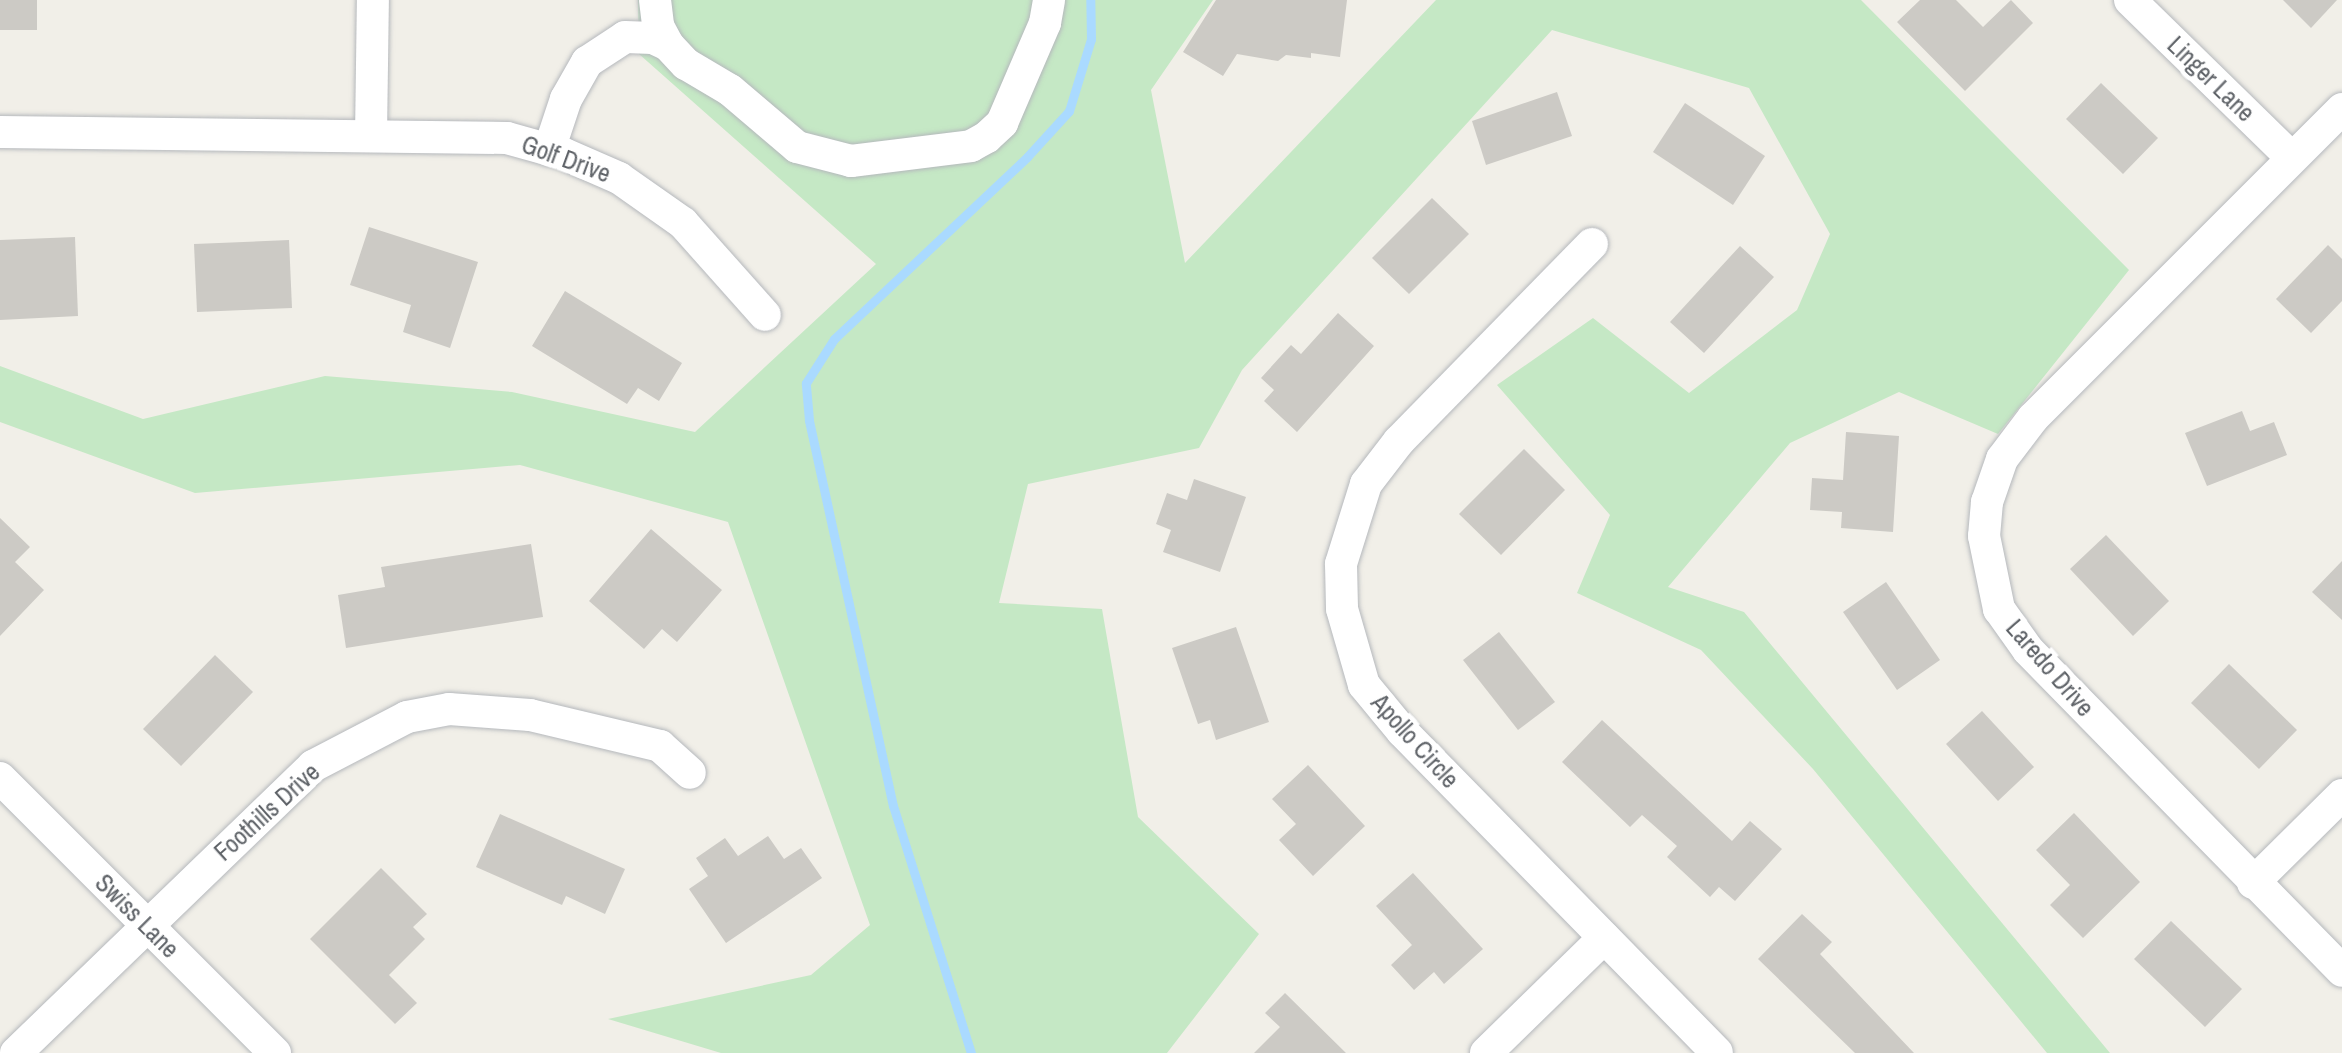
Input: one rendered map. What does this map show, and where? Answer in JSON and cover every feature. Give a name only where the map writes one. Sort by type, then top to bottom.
[{"type":"street","points":[[371,136],[373,0]]},
{"type":"street","points":[[655,0],[658,26],[668,45]]},
{"type":"street","points":[[550,150],[566,99],[586,62],[625,37],[652,38],[668,45],[797,147],[851,161],[971,146],[1002,123],[1044,24],[1050,0]]},
{"type":"street","name":"Linger Lane","points":[[2130,0],[2292,158]]},
{"type":"street","name":"Laredo Drive","points":[[2342,109],[2033,418],[2002,459],[1987,502],[1984,536],[1999,609],[2028,650],[2342,971]]},
{"type":"street","name":"Golf Drive","points":[[0,132],[506,138],[550,150],[619,178],[683,223],[765,315]]},
{"type":"street","name":"Apollo Circle","points":[[1592,244],[1399,441],[1366,484],[1341,564],[1342,609],[1364,685],[1402,731],[1717,1053]]},
{"type":"street","name":"Foothills Drive","points":[[16,1053],[313,766],[407,717],[449,709],[530,715],[660,746],[690,773]]},
{"type":"street","name":"Swiss Lane","points":[[0,778],[275,1053]]},
{"type":"street","points":[[2253,883],[2342,795]]},
{"type":"street","points":[[1486,1053],[1604,938]]},
{"type":"green space","points":[[638,0],[1213,0],[1151,90],[1185,263],[1436,0],[1861,0],[2129,270],[1998,434],[1899,392],[1790,443],[1668,587],[1744,612],[2110,1053],[2047,1053],[1813,769],[1701,650],[1577,593],[1610,515],[1497,385],[1593,318],[1689,393],[1797,310],[1830,234],[1749,88],[1552,30],[1242,370],[1199,448],[1028,484],[999,603],[1102,609],[1138,817],[1259,934],[1167,1053],[721,1053],[608,1019],[811,975],[870,925],[728,522],[520,465],[195,493],[0,422],[0,366],[143,419],[325,376],[512,392],[695,432],[876,264],[639,54]]},
{"type":"building","points":[[0,0],[37,0],[37,30],[0,30]]},
{"type":"building","points":[[1216,0],[1347,0],[1340,57],[1311,53],[1311,58],[1286,55],[1278,61],[1237,54],[1223,76],[1183,52]]},
{"type":"building","points":[[1920,0],[1956,0],[1983,27],[2011,0],[2033,23],[1965,91],[1897,22]]},
{"type":"building","points":[[2283,0],[2337,0],[2311,28]]},
{"type":"building","points":[[2101,83],[2158,138],[2123,174],[2066,119]]},
{"type":"building","points":[[1557,92],[1572,136],[1486,165],[1472,121]]},
{"type":"building","points":[[1685,103],[1765,156],[1733,205],[1653,152]]},
{"type":"building","points":[[1432,198],[1469,234],[1409,294],[1372,258]]},
{"type":"building","points":[[369,227],[478,262],[450,348],[403,332],[411,305],[350,285]]},
{"type":"building","points":[[75,237],[78,316],[0,320],[0,240]]},
{"type":"building","points":[[289,240],[292,308],[197,312],[194,244]]},
{"type":"building","points":[[2328,245],[2342,259],[2342,301],[2311,333],[2276,299]]},
{"type":"building","points":[[1740,246],[1774,277],[1704,353],[1670,322]]},
{"type":"building","points":[[565,291],[682,363],[659,401],[638,388],[627,404],[532,346]]},
{"type":"building","points":[[1338,313],[1374,346],[1297,432],[1264,401],[1274,390],[1261,378],[1291,345],[1301,354]]},
{"type":"building","points":[[2242,411],[2250,431],[2274,422],[2287,455],[2207,486],[2185,433]]},
{"type":"building","points":[[1846,432],[1899,436],[1893,532],[1841,528],[1842,512],[1810,510],[1812,478],[1843,480]]},
{"type":"building","points":[[1524,449],[1565,490],[1501,555],[1459,514]]},
{"type":"building","points":[[1194,479],[1246,497],[1220,572],[1163,552],[1171,530],[1156,524],[1167,493],[1187,500]]},
{"type":"building","points":[[0,518],[30,547],[15,562],[44,590],[0,636]]},
{"type":"building","points":[[651,529],[722,590],[677,642],[662,629],[644,649],[589,601]]},
{"type":"building","points":[[2106,535],[2169,601],[2133,636],[2070,569]]},
{"type":"building","points":[[531,544],[543,617],[346,648],[338,595],[385,587],[381,567]]},
{"type":"building","points":[[2342,561],[2342,620],[2312,592]]},
{"type":"building","points":[[1886,582],[1940,660],[1897,690],[1843,612]]},
{"type":"building","points":[[1236,627],[1269,722],[1216,740],[1210,720],[1198,724],[1172,648]]},
{"type":"building","points":[[1499,632],[1555,702],[1518,730],[1463,660]]},
{"type":"building","points":[[215,655],[253,692],[181,766],[143,729]]},
{"type":"building","points":[[2229,664],[2297,730],[2259,769],[2191,703]]},
{"type":"building","points":[[1982,711],[2034,767],[1998,801],[1946,744]]},
{"type":"building","points":[[1602,720],[1732,841],[1750,821],[1782,849],[1735,901],[1719,887],[1710,897],[1667,857],[1677,846],[1642,815],[1630,827],[1562,762]]},
{"type":"building","points":[[1308,765],[1365,826],[1313,876],[1279,840],[1296,824],[1272,799]]},
{"type":"building","points":[[2074,813],[2140,882],[2083,938],[2050,905],[2070,885],[2036,850]]},
{"type":"building","points":[[500,814],[625,869],[605,914],[566,896],[562,905],[476,867]]},
{"type":"building","points":[[768,836],[784,859],[801,848],[822,878],[726,943],[689,889],[708,876],[696,858],[725,838],[738,856]]},
{"type":"building","points":[[381,868],[427,914],[413,927],[425,939],[389,975],[417,1003],[395,1024],[310,939]]},
{"type":"building","points":[[1413,873],[1483,949],[1444,984],[1434,972],[1414,990],[1391,965],[1412,945],[1376,906]]},
{"type":"building","points":[[1802,914],[1832,942],[1820,954],[1914,1053],[1855,1053],[1758,959]]},
{"type":"building","points":[[2171,921],[2242,989],[2205,1027],[2134,959]]},
{"type":"building","points":[[1285,993],[1346,1053],[1254,1053],[1280,1027],[1265,1013]]},
{"type":"waterway","points":[[971,1053],[893,806],[809,420],[806,383],[834,339],[1027,157],[1069,111],[1091,39],[1090,0]]}]
